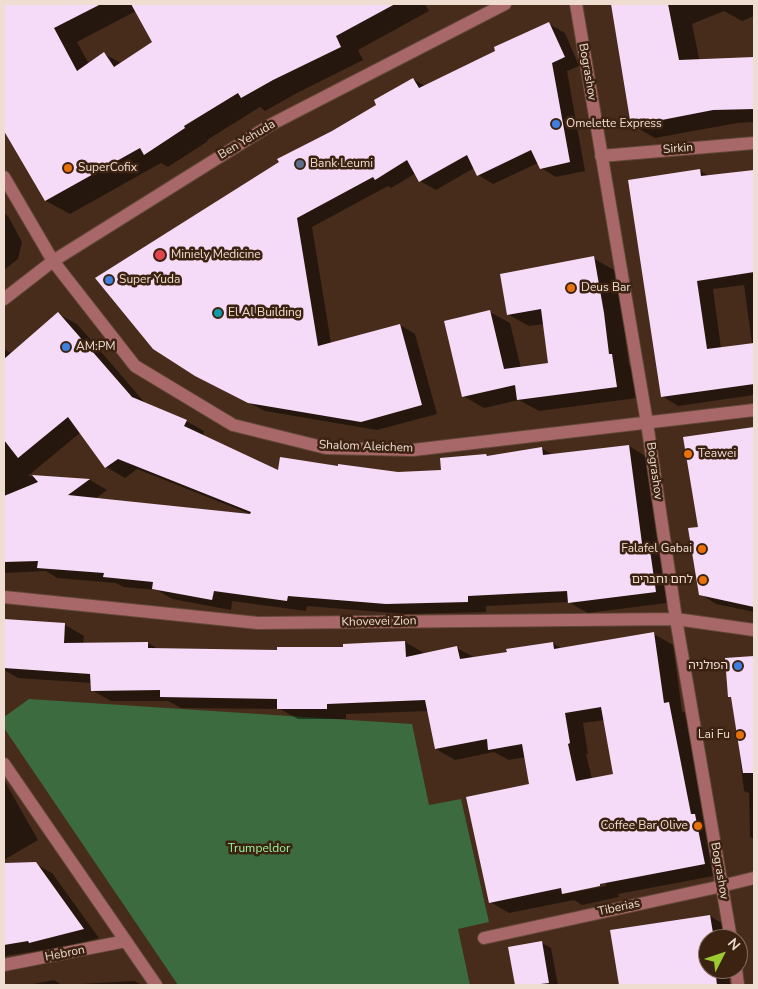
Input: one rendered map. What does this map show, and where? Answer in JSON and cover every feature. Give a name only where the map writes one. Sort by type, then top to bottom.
[{"type":"street","name":"Ben Yehuda","points":[[4,299],[53,261],[272,124],[505,4]]},
{"type":"street","name":"Bograshov","points":[[576,4],[647,423],[676,619],[729,929]]},
{"type":"street","name":"Sirkin","points":[[601,156],[754,143]]},
{"type":"street","name":"Shalom Aleichem","points":[[4,177],[53,261],[135,366],[233,425],[326,448],[414,450],[754,410]]},
{"type":"street","name":"Khovevei Zion","points":[[4,597],[258,623],[676,619],[754,630]]},
{"type":"street","points":[[4,764],[156,985]]},
{"type":"street","name":"Tiberias","points":[[484,938],[754,878]]},
{"type":"street","name":"Hebron","points":[[4,965],[126,941]]},
{"type":"green space","name":"Trumpeldor","points":[[29,699],[412,724],[429,805],[461,799],[489,922],[458,929],[470,985],[178,985],[4,728],[4,717]]},
{"type":"building","points":[[4,4],[101,4],[54,28],[77,71],[104,52],[114,67],[152,42],[131,4],[395,4],[336,36],[341,47],[241,98],[238,93],[184,126],[185,128],[144,155],[140,148],[45,201],[4,131]]},
{"type":"building","points":[[611,4],[668,4],[679,60],[754,57],[754,109],[713,110],[631,126]]},
{"type":"building","points":[[549,22],[565,57],[552,63],[570,162],[540,169],[531,150],[477,176],[467,155],[419,182],[407,160],[375,180],[373,177],[297,218],[318,346],[400,324],[422,405],[361,422],[248,403],[195,376],[153,349],[95,278],[279,162],[277,159],[332,131],[376,105],[374,100],[413,78],[419,88],[495,51],[494,47]]},
{"type":"building","points":[[700,169],[701,176],[754,170],[754,272],[697,281],[707,349],[754,343],[754,384],[661,397],[628,180]]},
{"type":"building","points":[[594,256],[609,354],[612,354],[617,387],[517,400],[515,385],[462,397],[444,321],[490,310],[504,369],[548,363],[541,309],[507,315],[500,274]]},
{"type":"building","points":[[58,312],[132,397],[187,420],[184,426],[278,470],[280,457],[338,466],[338,464],[398,472],[441,470],[440,458],[486,454],[487,456],[542,447],[543,455],[629,445],[643,551],[650,550],[656,592],[568,603],[567,591],[468,596],[468,602],[386,604],[288,596],[287,601],[214,591],[212,600],[152,589],[153,582],[103,577],[104,573],[37,568],[38,561],[4,562],[4,496],[38,482],[32,475],[90,479],[68,495],[250,514],[251,512],[118,459],[105,468],[68,417],[18,458],[4,440],[4,359]]},
{"type":"building","points":[[754,427],[754,607],[699,595],[688,528],[698,527],[683,437]]},
{"type":"building","points":[[4,619],[65,623],[64,643],[148,642],[148,648],[277,650],[277,647],[343,647],[343,644],[405,641],[406,657],[457,646],[460,659],[507,652],[506,649],[553,642],[554,649],[654,632],[664,703],[669,702],[691,814],[695,814],[705,864],[600,884],[600,886],[562,894],[561,888],[489,903],[466,797],[529,784],[522,744],[488,750],[487,739],[435,749],[425,700],[327,704],[327,709],[277,709],[277,699],[160,697],[160,690],[91,691],[90,674],[4,668]],"holes":[[[601,707],[613,774],[576,781],[568,744],[570,743],[565,713]]]},
{"type":"building","points":[[754,656],[754,773],[743,773],[731,697],[728,697],[725,658]]},
{"type":"building","points":[[36,862],[84,929],[29,943],[28,941],[4,945],[4,863]]},
{"type":"building","points":[[710,915],[712,929],[698,929],[698,979],[716,979],[717,985],[619,985],[610,930]]},
{"type":"building","points":[[542,941],[549,983],[515,985],[508,947]]},
{"type":"place","name":"Omelette Express","points":[[556,124]]},
{"type":"place","name":"Bank Leumi","points":[[300,164]]},
{"type":"place","name":"SuperCofix","points":[[68,168]]},
{"type":"place","name":"Miniely Medicine","points":[[160,255]]},
{"type":"place","name":"Super Yuda","points":[[109,280]]},
{"type":"place","name":"Deus Bar","points":[[571,288]]},
{"type":"place","name":"El Al Building","points":[[218,313]]},
{"type":"place","name":"AM:PM","points":[[66,347]]},
{"type":"place","name":"Teawei","points":[[688,454]]},
{"type":"place","name":"Falafel Gabai","points":[[702,549]]},
{"type":"place","name":"לחם וחברים","points":[[703,580]]},
{"type":"place","name":"הפולניה","points":[[738,666]]},
{"type":"place","name":"Lai Fu","points":[[740,735]]},
{"type":"place","name":"Coffee Bar Olive","points":[[698,826]]}]
